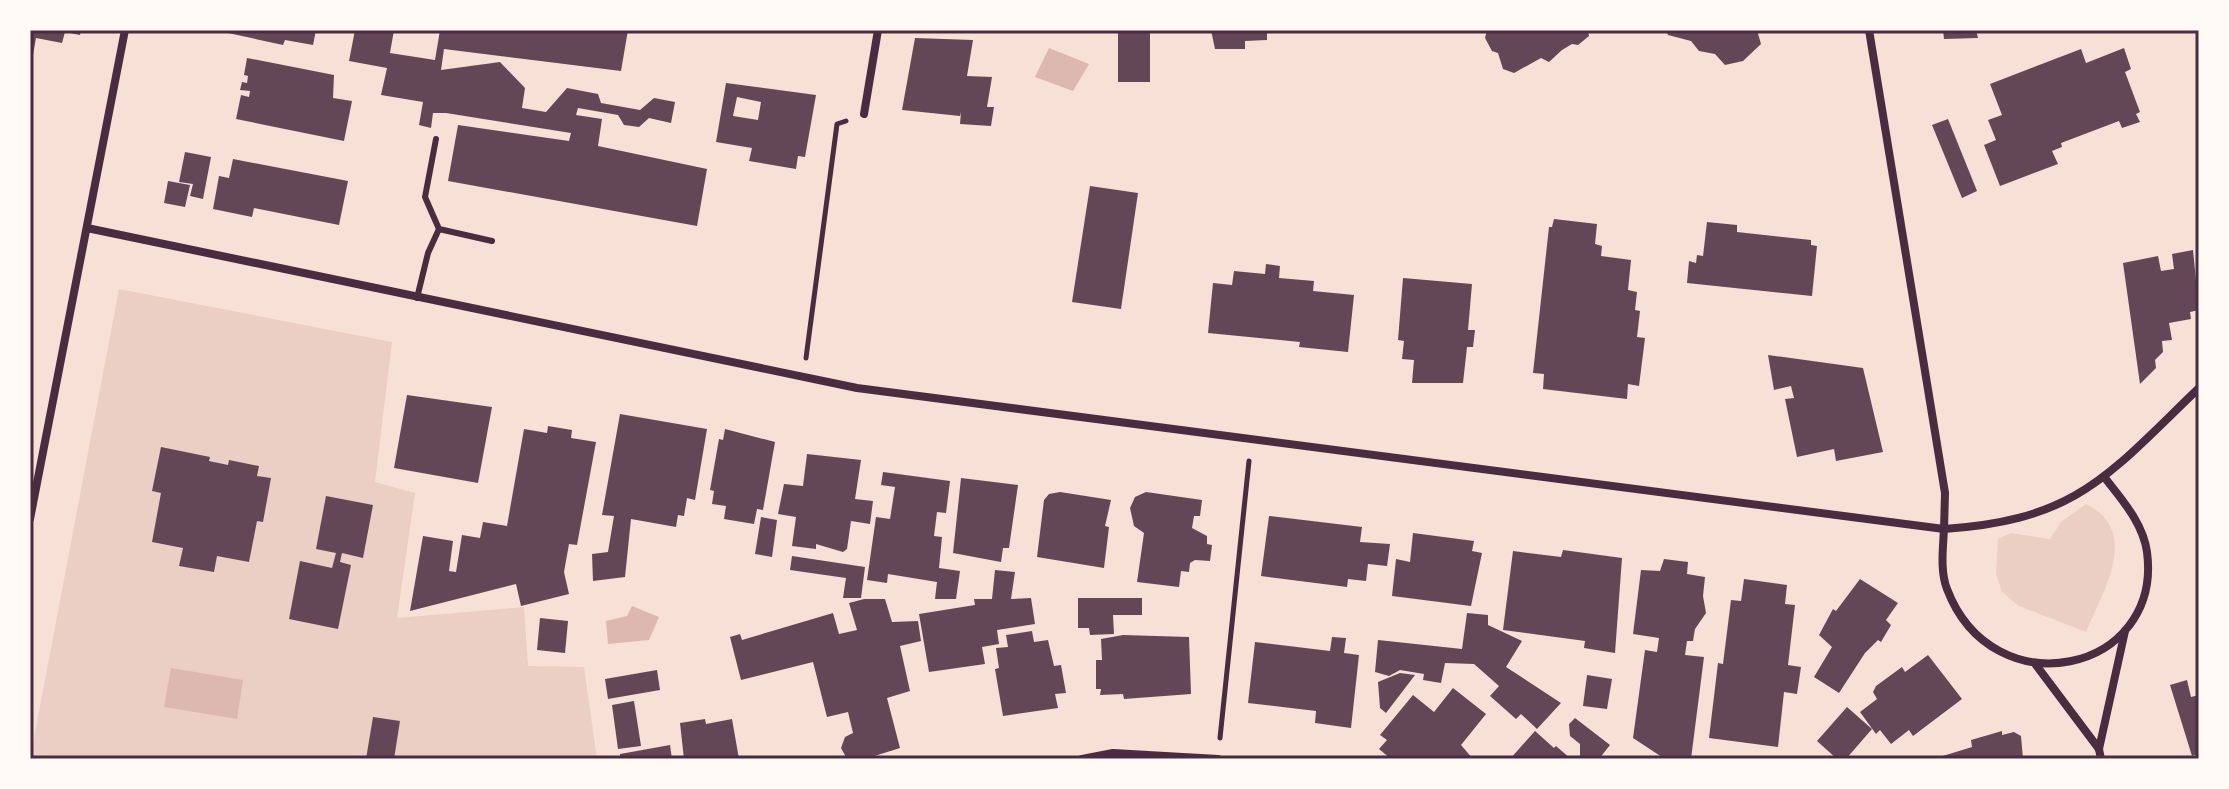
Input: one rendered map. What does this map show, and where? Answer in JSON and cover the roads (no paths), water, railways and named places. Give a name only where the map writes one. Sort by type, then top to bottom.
[{"type":"street","points":[[30,519],[125,30]]},
{"type":"street","points":[[864,114],[878,30]]},
{"type":"street","points":[[1869,30],[1945,493],[1946,587],[1962,619],[1983,643],[2036,665],[2065,662],[2097,652],[2125,631]]},
{"type":"street","points":[[87,228],[804,379],[1944,529],[1993,526],[2036,515],[2079,495],[2105,478],[2199,388]]},
{"type":"street","points":[[2101,759],[2099,749],[2125,631],[2138,610],[2146,584],[2147,551],[2137,523],[2105,478]]},
{"type":"street","points":[[2036,665],[2099,749]]},
{"type":"street","points":[[1082,759],[1113,753],[1218,759]]},
{"type":"lane","points":[[417,298],[428,253],[439,229],[425,197],[436,139]]},
{"type":"lane","points":[[439,229],[492,241]]}]
